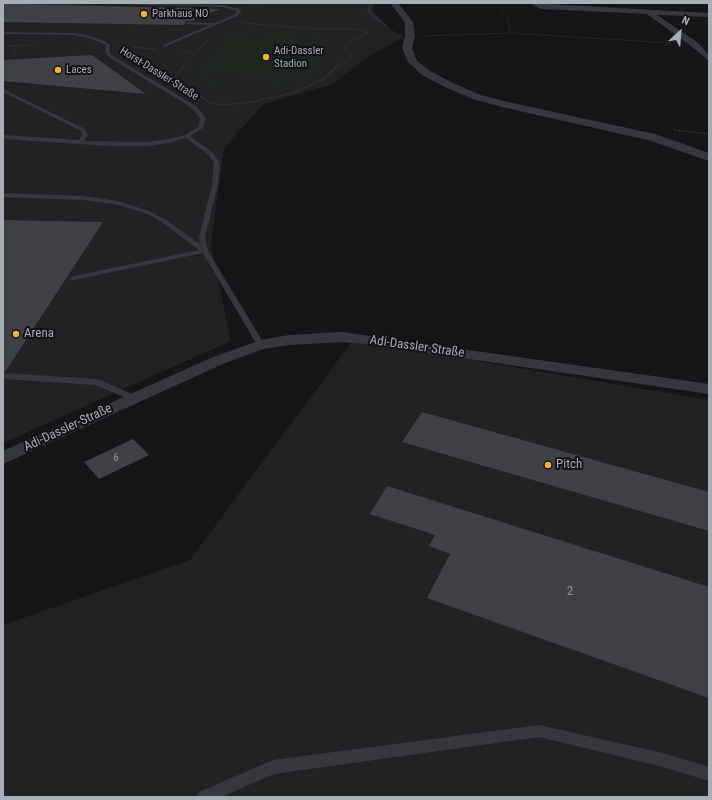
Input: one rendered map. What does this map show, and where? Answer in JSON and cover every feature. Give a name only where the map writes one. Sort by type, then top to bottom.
[{"type":"street","points":[[533,3],[541,7],[709,15]]},
{"type":"street","points":[[640,3],[650,13],[694,44],[709,59]]},
{"type":"street","points":[[396,4],[408,22],[410,36],[407,48],[413,62],[426,73],[451,86],[477,97],[506,105],[651,137],[709,157]]},
{"type":"street","name":"Adi-Dassler-Straße","points":[[3,458],[219,360],[261,345],[289,340],[342,337],[366,339],[709,389]]},
{"type":"lane","points":[[84,4],[223,6],[238,10],[239,12],[217,24],[164,46]]},
{"type":"lane","points":[[187,23],[217,24]]},
{"type":"lane","name":"Horst-Dassler-Straße","points":[[3,33],[77,34],[90,37],[108,46],[107,52],[110,56],[199,111],[203,118],[201,127],[187,136],[169,141],[148,144],[3,137]]},
{"type":"lane","points":[[3,90],[83,130],[85,135],[82,142]]},
{"type":"lane","points":[[187,136],[211,154],[217,163],[216,185],[202,237],[205,251],[261,345]]},
{"type":"lane","points":[[3,195],[84,198],[122,204],[155,216],[205,251]]},
{"type":"lane","points":[[74,278],[205,251]]},
{"type":"lane","name":"Adi-Dassler-Straße","points":[[3,376],[97,382],[108,385],[134,398]]},
{"type":"lane","points":[[204,797],[273,767],[538,732],[663,760],[709,774]]},
{"type":"path","points":[[62,21],[36,21],[56,7],[63,7],[70,3]]},
{"type":"path","points":[[495,3],[507,16],[510,33]]},
{"type":"path","points":[[191,93],[203,97],[211,104],[223,105],[253,102],[292,92],[324,79],[340,63],[353,56],[345,49],[349,42],[368,33],[355,29],[242,24]]},
{"type":"path","points":[[419,39],[419,36],[510,33],[694,44]]},
{"type":"path","points":[[174,84],[171,82],[196,52],[212,37]]},
{"type":"path","points":[[108,46],[157,49]]},
{"type":"path","points":[[172,50],[196,52]]},
{"type":"path","points":[[669,129],[709,134]]},
{"type":"shaded area","points":[[3,3],[374,3],[373,11],[392,30],[404,37],[366,58],[333,84],[264,104],[224,148],[211,244],[231,341],[3,443]]},
{"type":"shaded area","points":[[287,28],[316,32],[328,40],[314,74],[304,81],[277,88],[248,89],[212,85],[204,82],[198,76],[199,69],[230,33]],"holes":[[[284,30],[303,32],[319,39],[319,43],[305,71],[299,78],[282,83],[251,86],[225,84],[216,81],[207,74],[208,70],[234,39],[250,33],[265,31],[261,36],[296,37],[299,32],[266,31]]]},
{"type":"shaded area","name":"Adi-Dassler Stadion","points":[[239,37],[318,39],[298,77],[209,74]]},
{"type":"shaded area","points":[[353,340],[709,400],[709,797],[3,797],[3,625],[190,560]]},
{"type":"building","points":[[3,3],[220,9],[192,21],[185,21],[185,24],[182,25],[3,22]]},
{"type":"building","name":"Laces","points":[[92,55],[146,94],[3,81],[3,60]]},
{"type":"building","name":"Arena","points":[[3,220],[103,222],[5,372],[3,372]]},
{"type":"building","name":"Pitch","points":[[422,412],[709,492],[709,531],[402,442]]},
{"type":"building","points":[[133,439],[149,455],[99,479],[84,462]]},
{"type":"building","points":[[387,486],[709,587],[709,698],[427,598],[450,554],[429,546],[435,535],[370,514]]},
{"type":"waterway","points":[[371,3],[368,11],[387,27]]},
{"type":"place","name":"Parkhaus NO","points":[[144,14]]},
{"type":"place","name":"Adi-Dassler Stadion","points":[[266,57]]},
{"type":"place","name":"Laces","points":[[58,70]]},
{"type":"place","name":"Arena","points":[[16,334]]},
{"type":"place","name":"Pitch","points":[[548,465]]}]
